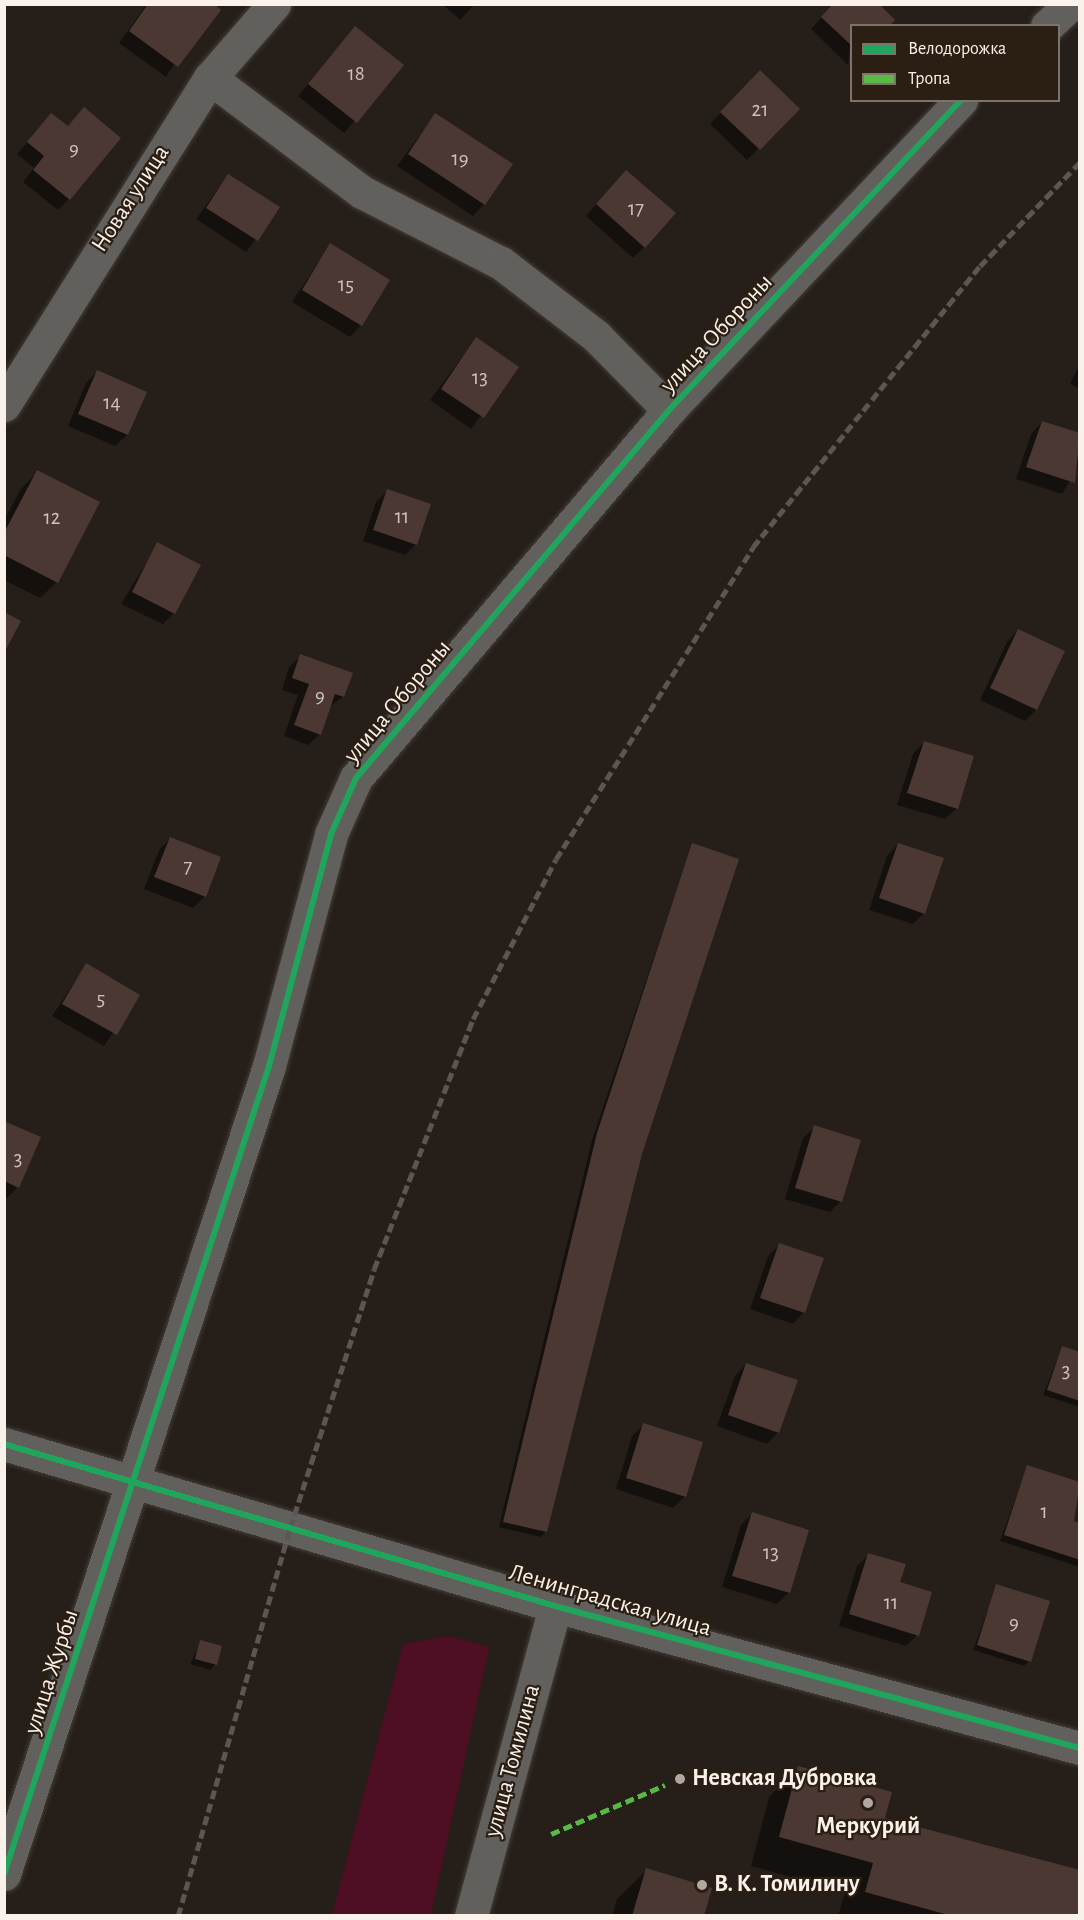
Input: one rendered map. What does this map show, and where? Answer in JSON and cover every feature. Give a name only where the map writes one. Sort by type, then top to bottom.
[{"type":"street","name":"Новая улица","points":[[4,405],[210,78],[274,4]]},
{"type":"street","points":[[1049,24],[1071,4]]},
{"type":"street","points":[[210,78],[363,192],[501,263],[596,336],[669,410]]},
{"type":"street","name":"улица Обороны","points":[[134,1481],[269,1066],[331,834],[356,778],[669,410],[960,102]]},
{"type":"street","points":[[4,1444],[134,1481]]},
{"type":"street","name":"Ленинградская улица","points":[[134,1481],[555,1606],[1079,1746]]},
{"type":"street","name":"улица Журбы","points":[[4,1874],[134,1481]]},
{"type":"street","name":"улица Томилина","points":[[471,1916],[555,1606]]},
{"type":"shaded area","points":[[449,1636],[489,1647],[431,1915],[332,1915],[403,1644]]},
{"type":"building","points":[[148,4],[214,4],[221,10],[178,67],[129,31]]},
{"type":"building","points":[[833,4],[879,4],[895,20],[891,24],[850,24],[850,44],[821,17]]},
{"type":"building","points":[[355,26],[404,65],[357,123],[308,84]]},
{"type":"building","points":[[760,70],[800,109],[760,150],[720,112]]},
{"type":"building","points":[[84,107],[121,138],[70,200],[33,170],[44,156],[27,142],[51,113],[68,126]]},
{"type":"building","points":[[435,113],[513,164],[485,205],[408,154]]},
{"type":"building","points":[[626,170],[676,213],[645,248],[596,204]]},
{"type":"building","points":[[228,174],[280,207],[258,241],[206,208]]},
{"type":"building","points":[[330,243],[390,280],[362,326],[302,290]]},
{"type":"building","points":[[476,337],[519,367],[484,418],[441,389]]},
{"type":"building","points":[[97,370],[147,392],[128,435],[78,414]]},
{"type":"building","points":[[1042,421],[1080,433],[1075,483],[1026,467]]},
{"type":"building","points":[[37,470],[100,502],[58,583],[4,555],[4,533]]},
{"type":"building","points":[[387,489],[431,504],[417,545],[373,530]]},
{"type":"building","points":[[157,542],[201,565],[175,614],[132,592]]},
{"type":"building","points":[[4,612],[21,621],[4,653]]},
{"type":"building","points":[[1018,629],[1065,651],[1037,710],[990,688]]},
{"type":"building","points":[[300,654],[353,673],[344,697],[335,694],[321,735],[294,725],[309,684],[292,678]]},
{"type":"building","points":[[924,741],[974,756],[958,809],[907,793]]},
{"type":"building","points":[[170,837],[221,857],[206,897],[154,877]]},
{"type":"building","points":[[692,843],[739,859],[642,1154],[547,1532],[503,1522],[597,1133]]},
{"type":"building","points":[[898,843],[944,858],[925,914],[879,898]]},
{"type":"building","points":[[86,963],[140,995],[117,1035],[62,1004]]},
{"type":"building","points":[[4,1121],[41,1137],[19,1188],[4,1181]]},
{"type":"building","points":[[814,1125],[861,1140],[842,1202],[795,1188]]},
{"type":"building","points":[[779,1243],[824,1258],[805,1313],[760,1298]]},
{"type":"building","points":[[1062,1346],[1080,1352],[1080,1401],[1047,1390]]},
{"type":"building","points":[[746,1363],[798,1380],[779,1433],[728,1415]]},
{"type":"building","points":[[643,1423],[703,1442],[686,1497],[626,1478]]},
{"type":"building","points":[[1027,1465],[1080,1482],[1074,1521],[1080,1523],[1080,1560],[1004,1535]]},
{"type":"building","points":[[752,1512],[809,1530],[790,1593],[732,1576]]},
{"type":"building","points":[[868,1553],[906,1564],[900,1582],[932,1592],[919,1636],[849,1614]]},
{"type":"building","points":[[996,1584],[1050,1601],[1031,1662],[977,1645]]},
{"type":"building","points":[[200,1640],[222,1646],[217,1665],[195,1659]]},
{"type":"building","points":[[798,1766],[892,1792],[885,1818],[1080,1870],[1080,1916],[952,1916],[865,1892],[873,1863],[779,1837]]},
{"type":"building","points":[[646,1868],[712,1888],[704,1916],[632,1916]]},
{"type":"railway","points":[[178,1916],[290,1528],[374,1269],[473,1019],[556,859],[753,547],[980,266],[1080,162]]},
{"type":"marked path","points":[[551,1834],[665,1785]]},
{"type":"cycle path","points":[[4,1874],[269,1066],[331,834],[356,778],[669,410],[959,102]]},
{"type":"cycle path","points":[[4,1444],[555,1606],[1080,1748]]},
{"type":"place","name":"Невская Дубровка","points":[[680,1779]]},
{"type":"place","name":"Меркурий","points":[[868,1803]]},
{"type":"place","name":"В. К. Томилину","points":[[702,1885]]}]
